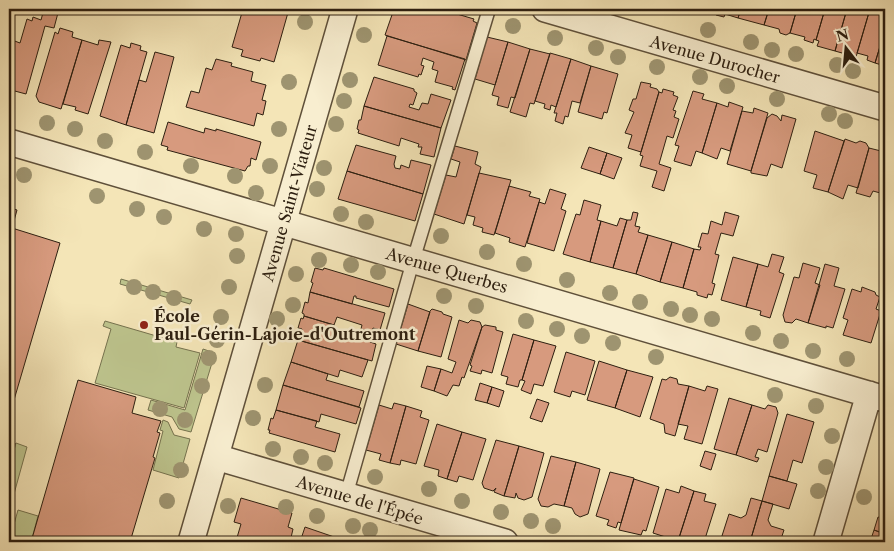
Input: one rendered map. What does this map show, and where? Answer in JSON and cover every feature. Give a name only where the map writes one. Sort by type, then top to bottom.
[{"type":"street","name":"Avenue Saint-Viateur","points":[[191,542],[345,9]]},
{"type":"street","name":"Avenue Durocher","points":[[545,9],[885,108]]},
{"type":"street","name":"Avenue Querbes","points":[[9,142],[877,396]]},
{"type":"street","points":[[826,542],[877,396]]},
{"type":"street","name":"Avenue de l'Épée","points":[[216,457],[505,542]]},
{"type":"lane","points":[[346,496],[413,261],[489,9]]},
{"type":"green space","points":[[121,279],[192,300],[190,304],[120,284]]},
{"type":"green space","points":[[105,321],[177,342],[176,347],[200,353],[184,408],[95,383],[111,329],[103,326]]},
{"type":"green space","points":[[203,349],[215,353],[191,432],[179,429],[172,417],[148,410],[151,400],[185,410]]},
{"type":"green space","points":[[163,420],[168,422],[174,435],[190,439],[179,478],[153,470],[163,431],[160,430]]},
{"type":"green space","points":[[16,443],[27,447],[9,512],[9,468]]},
{"type":"green space","points":[[18,510],[38,516],[31,542],[9,542]]},
{"type":"building","points":[[9,9],[15,9],[9,31]]},
{"type":"building","points":[[44,9],[59,9],[54,28],[45,26],[26,94],[11,90],[9,96],[9,51],[12,40],[20,43],[27,19],[32,21],[33,17],[41,20]]},
{"type":"building","points":[[243,9],[289,9],[274,62],[261,58],[260,61],[241,56],[243,50],[232,47]]},
{"type":"building","points":[[394,9],[440,9],[474,19],[473,21],[477,23],[466,60],[385,35]]},
{"type":"building","points":[[711,9],[741,9],[738,18],[725,14],[724,17],[716,15],[716,11]]},
{"type":"building","points":[[741,9],[769,9],[764,25],[738,18]]},
{"type":"building","points":[[769,9],[797,9],[790,33],[786,35],[780,33],[779,29],[764,25]]},
{"type":"building","points":[[797,9],[825,9],[816,40],[814,39],[813,43],[804,40],[805,37],[790,33]]},
{"type":"building","points":[[825,9],[847,9],[835,51],[817,46],[819,41],[816,40]]},
{"type":"building","points":[[847,9],[870,9],[856,57],[835,51]]},
{"type":"building","points":[[870,9],[885,9],[885,30],[875,63],[867,60],[868,56],[857,53]]},
{"type":"building","points":[[60,28],[73,32],[72,37],[82,40],[61,109],[39,102],[36,96],[55,32],[58,34]]},
{"type":"building","points":[[885,30],[885,66],[875,63]]},
{"type":"building","points":[[387,36],[465,59],[455,90],[452,89],[453,87],[435,82],[438,71],[432,69],[434,62],[423,58],[421,65],[424,66],[421,75],[419,74],[418,77],[378,65]]},
{"type":"building","points":[[487,37],[508,42],[495,85],[475,79]]},
{"type":"building","points":[[82,40],[98,45],[99,40],[111,42],[88,114],[75,110],[76,107],[63,104]]},
{"type":"building","points":[[508,42],[530,49],[515,98],[511,97],[508,108],[497,105],[499,97],[492,95]]},
{"type":"building","points":[[131,43],[141,46],[140,50],[147,52],[126,125],[100,116],[121,45],[130,48]]},
{"type":"building","points":[[530,49],[550,54],[534,104],[530,103],[526,117],[510,112]]},
{"type":"building","points":[[155,52],[174,57],[154,133],[126,125],[139,80],[146,82]]},
{"type":"building","points":[[550,53],[571,59],[556,107],[551,105],[550,110],[544,108],[545,104],[535,101]]},
{"type":"building","points":[[216,59],[232,63],[231,66],[253,72],[251,81],[266,85],[262,100],[266,101],[263,115],[257,113],[254,126],[186,107],[191,91],[199,93],[206,68],[212,70]]},
{"type":"building","points":[[571,59],[591,66],[580,103],[572,101],[568,117],[565,116],[563,124],[555,121],[557,113],[554,113]]},
{"type":"building","points":[[591,66],[618,74],[607,113],[604,112],[602,119],[578,112]]},
{"type":"building","points":[[374,77],[414,89],[417,93],[413,105],[410,104],[409,107],[419,110],[422,103],[428,104],[431,94],[451,100],[441,128],[364,106]]},
{"type":"building","points":[[641,82],[651,84],[650,87],[657,89],[659,92],[641,152],[628,148],[632,135],[625,133],[634,112],[629,110],[633,99],[636,99]]},
{"type":"building","points":[[663,89],[674,92],[673,95],[678,97],[673,110],[676,111],[674,117],[679,119],[673,138],[667,136],[659,164],[671,168],[664,191],[652,187],[657,171],[640,166],[643,156],[640,155],[659,92],[662,93]]},
{"type":"building","points":[[693,91],[704,94],[702,99],[717,103],[702,153],[696,151],[691,166],[674,161],[679,146],[675,145]]},
{"type":"building","points":[[729,102],[743,107],[730,151],[721,148],[717,159],[702,153],[717,103],[728,107]]},
{"type":"building","points":[[364,106],[441,128],[434,157],[420,154],[422,147],[418,147],[419,144],[401,138],[399,146],[358,133],[359,120],[361,120]]},
{"type":"building","points":[[754,108],[768,113],[751,171],[727,164],[742,111],[753,113]]},
{"type":"building","points":[[772,114],[781,121],[782,115],[796,119],[782,168],[771,164],[767,176],[751,173],[767,118]]},
{"type":"building","points":[[168,122],[204,133],[205,128],[216,131],[216,129],[261,142],[256,160],[251,158],[250,166],[245,171],[167,150],[168,147],[161,145]]},
{"type":"building","points":[[815,131],[844,141],[828,192],[813,188],[817,175],[804,171]]},
{"type":"building","points":[[845,139],[856,143],[860,141],[866,143],[869,148],[858,188],[848,185],[843,199],[828,192]]},
{"type":"building","points":[[356,145],[396,156],[395,168],[400,169],[401,165],[409,168],[411,160],[431,165],[423,194],[347,171]]},
{"type":"building","points":[[455,146],[478,152],[475,164],[481,167],[464,224],[434,214],[446,175],[456,177],[460,162],[451,159]]},
{"type":"building","points":[[589,147],[607,153],[600,174],[581,168]]},
{"type":"building","points":[[869,148],[881,151],[885,149],[884,194],[873,191],[870,197],[856,193]]},
{"type":"building","points":[[607,153],[622,158],[614,179],[600,174]]},
{"type":"building","points":[[347,171],[423,194],[415,221],[338,199]]},
{"type":"building","points":[[479,173],[511,180],[494,235],[482,232],[483,228],[473,225],[475,217],[467,215]]},
{"type":"building","points":[[509,186],[531,192],[529,196],[540,199],[525,247],[509,242],[510,238],[495,233]]},
{"type":"building","points":[[550,189],[566,194],[561,209],[566,211],[554,251],[527,243],[539,202],[545,204]]},
{"type":"building","points":[[584,200],[601,205],[597,220],[601,221],[590,262],[563,254],[576,214],[580,215]]},
{"type":"building","points":[[9,207],[17,210],[12,228],[60,243],[14,400],[9,398]]},
{"type":"building","points":[[633,212],[638,213],[635,226],[640,227],[638,232],[648,235],[636,274],[613,268],[627,220],[631,220]]},
{"type":"building","points":[[725,212],[739,216],[733,236],[721,233],[715,254],[719,255],[712,283],[715,284],[712,295],[708,294],[707,298],[697,295],[697,292],[683,288],[694,249],[700,250],[701,247],[698,247],[702,233],[708,234],[711,221],[722,225]]},
{"type":"building","points":[[620,218],[627,220],[613,268],[590,262],[601,221],[617,226]]},
{"type":"building","points":[[648,235],[672,242],[660,282],[636,274]]},
{"type":"building","points":[[672,242],[694,249],[683,288],[660,282]]},
{"type":"building","points":[[772,254],[784,257],[779,272],[784,274],[770,318],[760,315],[761,311],[746,307],[758,264],[768,267]]},
{"type":"building","points":[[733,257],[758,264],[746,307],[721,300]]},
{"type":"building","points":[[803,263],[820,268],[815,283],[820,285],[808,323],[796,319],[792,323],[785,322],[783,315],[794,277],[799,278]]},
{"type":"building","points":[[825,264],[839,268],[834,286],[845,289],[833,328],[808,323]]},
{"type":"building","points":[[315,268],[323,270],[324,268],[394,289],[389,307],[356,298],[356,296],[354,296],[352,304],[310,292]]},
{"type":"building","points":[[862,287],[875,292],[880,297],[876,309],[881,311],[871,343],[843,335],[848,320],[843,318],[852,289],[861,292]]},
{"type":"building","points":[[310,292],[385,313],[380,330],[373,328],[372,332],[361,329],[362,325],[337,317],[334,325],[304,316],[302,313],[305,302],[308,303]]},
{"type":"building","points":[[408,304],[430,312],[418,351],[396,344]]},
{"type":"building","points":[[432,309],[452,317],[441,357],[418,351]]},
{"type":"building","points":[[304,316],[334,325],[332,331],[358,339],[359,335],[371,338],[370,342],[376,344],[372,361],[298,340],[302,329],[298,328],[301,318],[303,319]]},
{"type":"building","points":[[459,320],[468,323],[471,320],[480,322],[482,327],[464,378],[462,377],[459,386],[453,385],[447,396],[434,391],[441,369],[452,373],[456,362],[448,359]]},
{"type":"building","points":[[485,325],[496,327],[496,330],[503,332],[492,373],[482,370],[481,374],[470,371],[472,366],[470,365],[482,327]]},
{"type":"building","points":[[513,334],[534,340],[522,380],[520,380],[518,387],[506,384],[508,377],[501,375]]},
{"type":"building","points":[[298,340],[368,360],[362,377],[340,370],[338,377],[291,362]]},
{"type":"building","points":[[534,340],[556,346],[543,386],[534,384],[531,394],[521,390],[525,381],[522,380]]},
{"type":"building","points":[[566,352],[595,361],[585,395],[572,391],[570,397],[554,392]]},
{"type":"building","points":[[599,361],[627,370],[615,408],[587,400]]},
{"type":"building","points":[[291,362],[328,374],[326,380],[364,391],[359,407],[283,385]]},
{"type":"building","points":[[427,366],[441,369],[434,391],[421,387]]},
{"type":"building","points":[[627,370],[653,377],[640,417],[615,408]]},
{"type":"building","points":[[670,377],[677,379],[678,384],[689,386],[675,436],[665,433],[664,424],[650,419],[662,379],[666,380]]},
{"type":"building","points":[[78,380],[136,397],[132,413],[161,421],[157,432],[160,433],[153,457],[155,458],[130,542],[31,542]]},
{"type":"building","points":[[480,383],[492,387],[487,403],[475,400]]},
{"type":"building","points":[[283,385],[361,408],[356,424],[321,414],[319,422],[276,410]]},
{"type":"building","points":[[689,386],[705,391],[707,386],[718,389],[702,444],[684,439],[688,426],[678,424]]},
{"type":"building","points":[[492,387],[504,391],[499,407],[487,403]]},
{"type":"building","points":[[729,398],[752,405],[736,455],[714,449]]},
{"type":"building","points":[[537,399],[549,403],[542,422],[530,418]]},
{"type":"building","points":[[394,403],[406,406],[390,463],[379,460],[381,454],[366,450],[379,405],[392,409]]},
{"type":"building","points":[[752,405],[765,409],[768,405],[776,407],[778,413],[767,452],[758,449],[755,457],[759,458],[757,462],[736,455]]},
{"type":"building","points":[[406,406],[422,411],[420,417],[429,420],[416,464],[401,460],[400,465],[390,463]]},
{"type":"building","points":[[276,410],[317,421],[315,427],[340,434],[335,452],[269,433],[271,418],[273,419]]},
{"type":"building","points":[[787,414],[814,422],[802,463],[793,460],[787,481],[769,476]]},
{"type":"building","points":[[437,424],[462,432],[447,479],[438,476],[439,470],[424,466]]},
{"type":"building","points":[[462,432],[486,439],[473,480],[459,476],[457,482],[447,479]]},
{"type":"building","points":[[496,440],[519,446],[504,496],[494,492],[496,488],[493,491],[484,488],[482,483]]},
{"type":"building","points":[[9,441],[15,443],[9,464]]},
{"type":"building","points":[[519,446],[544,453],[532,497],[524,500],[518,498],[516,493],[515,498],[504,496]]},
{"type":"building","points":[[705,451],[716,454],[711,470],[700,466]]},
{"type":"building","points":[[551,456],[576,462],[564,506],[554,504],[548,507],[541,506],[538,499]]},
{"type":"building","points":[[576,462],[600,469],[588,514],[580,517],[575,514],[572,508],[564,506]]},
{"type":"building","points":[[610,472],[634,478],[621,523],[618,522],[616,528],[607,525],[609,520],[596,516]]},
{"type":"building","points":[[769,476],[797,484],[789,509],[762,501]]},
{"type":"building","points":[[634,479],[659,487],[646,531],[643,530],[641,535],[619,530]]},
{"type":"building","points":[[681,486],[694,491],[678,541],[653,533],[666,489],[679,493]]},
{"type":"building","points":[[694,491],[706,494],[704,501],[716,504],[704,542],[678,541]]},
{"type":"building","points":[[241,498],[292,513],[288,527],[293,529],[290,542],[236,541],[241,524],[234,522]]},
{"type":"building","points":[[751,498],[762,501],[750,542],[720,542],[729,514],[741,518],[746,515]]},
{"type":"building","points":[[762,501],[773,504],[768,520],[771,526],[784,530],[780,542],[750,542]]},
{"type":"building","points":[[885,509],[885,534],[874,530],[878,517],[882,518]]},
{"type":"building","points":[[305,527],[340,539],[339,542],[300,542]]},
{"type":"building","points":[[874,530],[885,534],[885,542],[870,542]]},
{"type":"place","name":"École Paul-Gérin-Lajoie-d'Outremont","points":[[144,325]]}]
